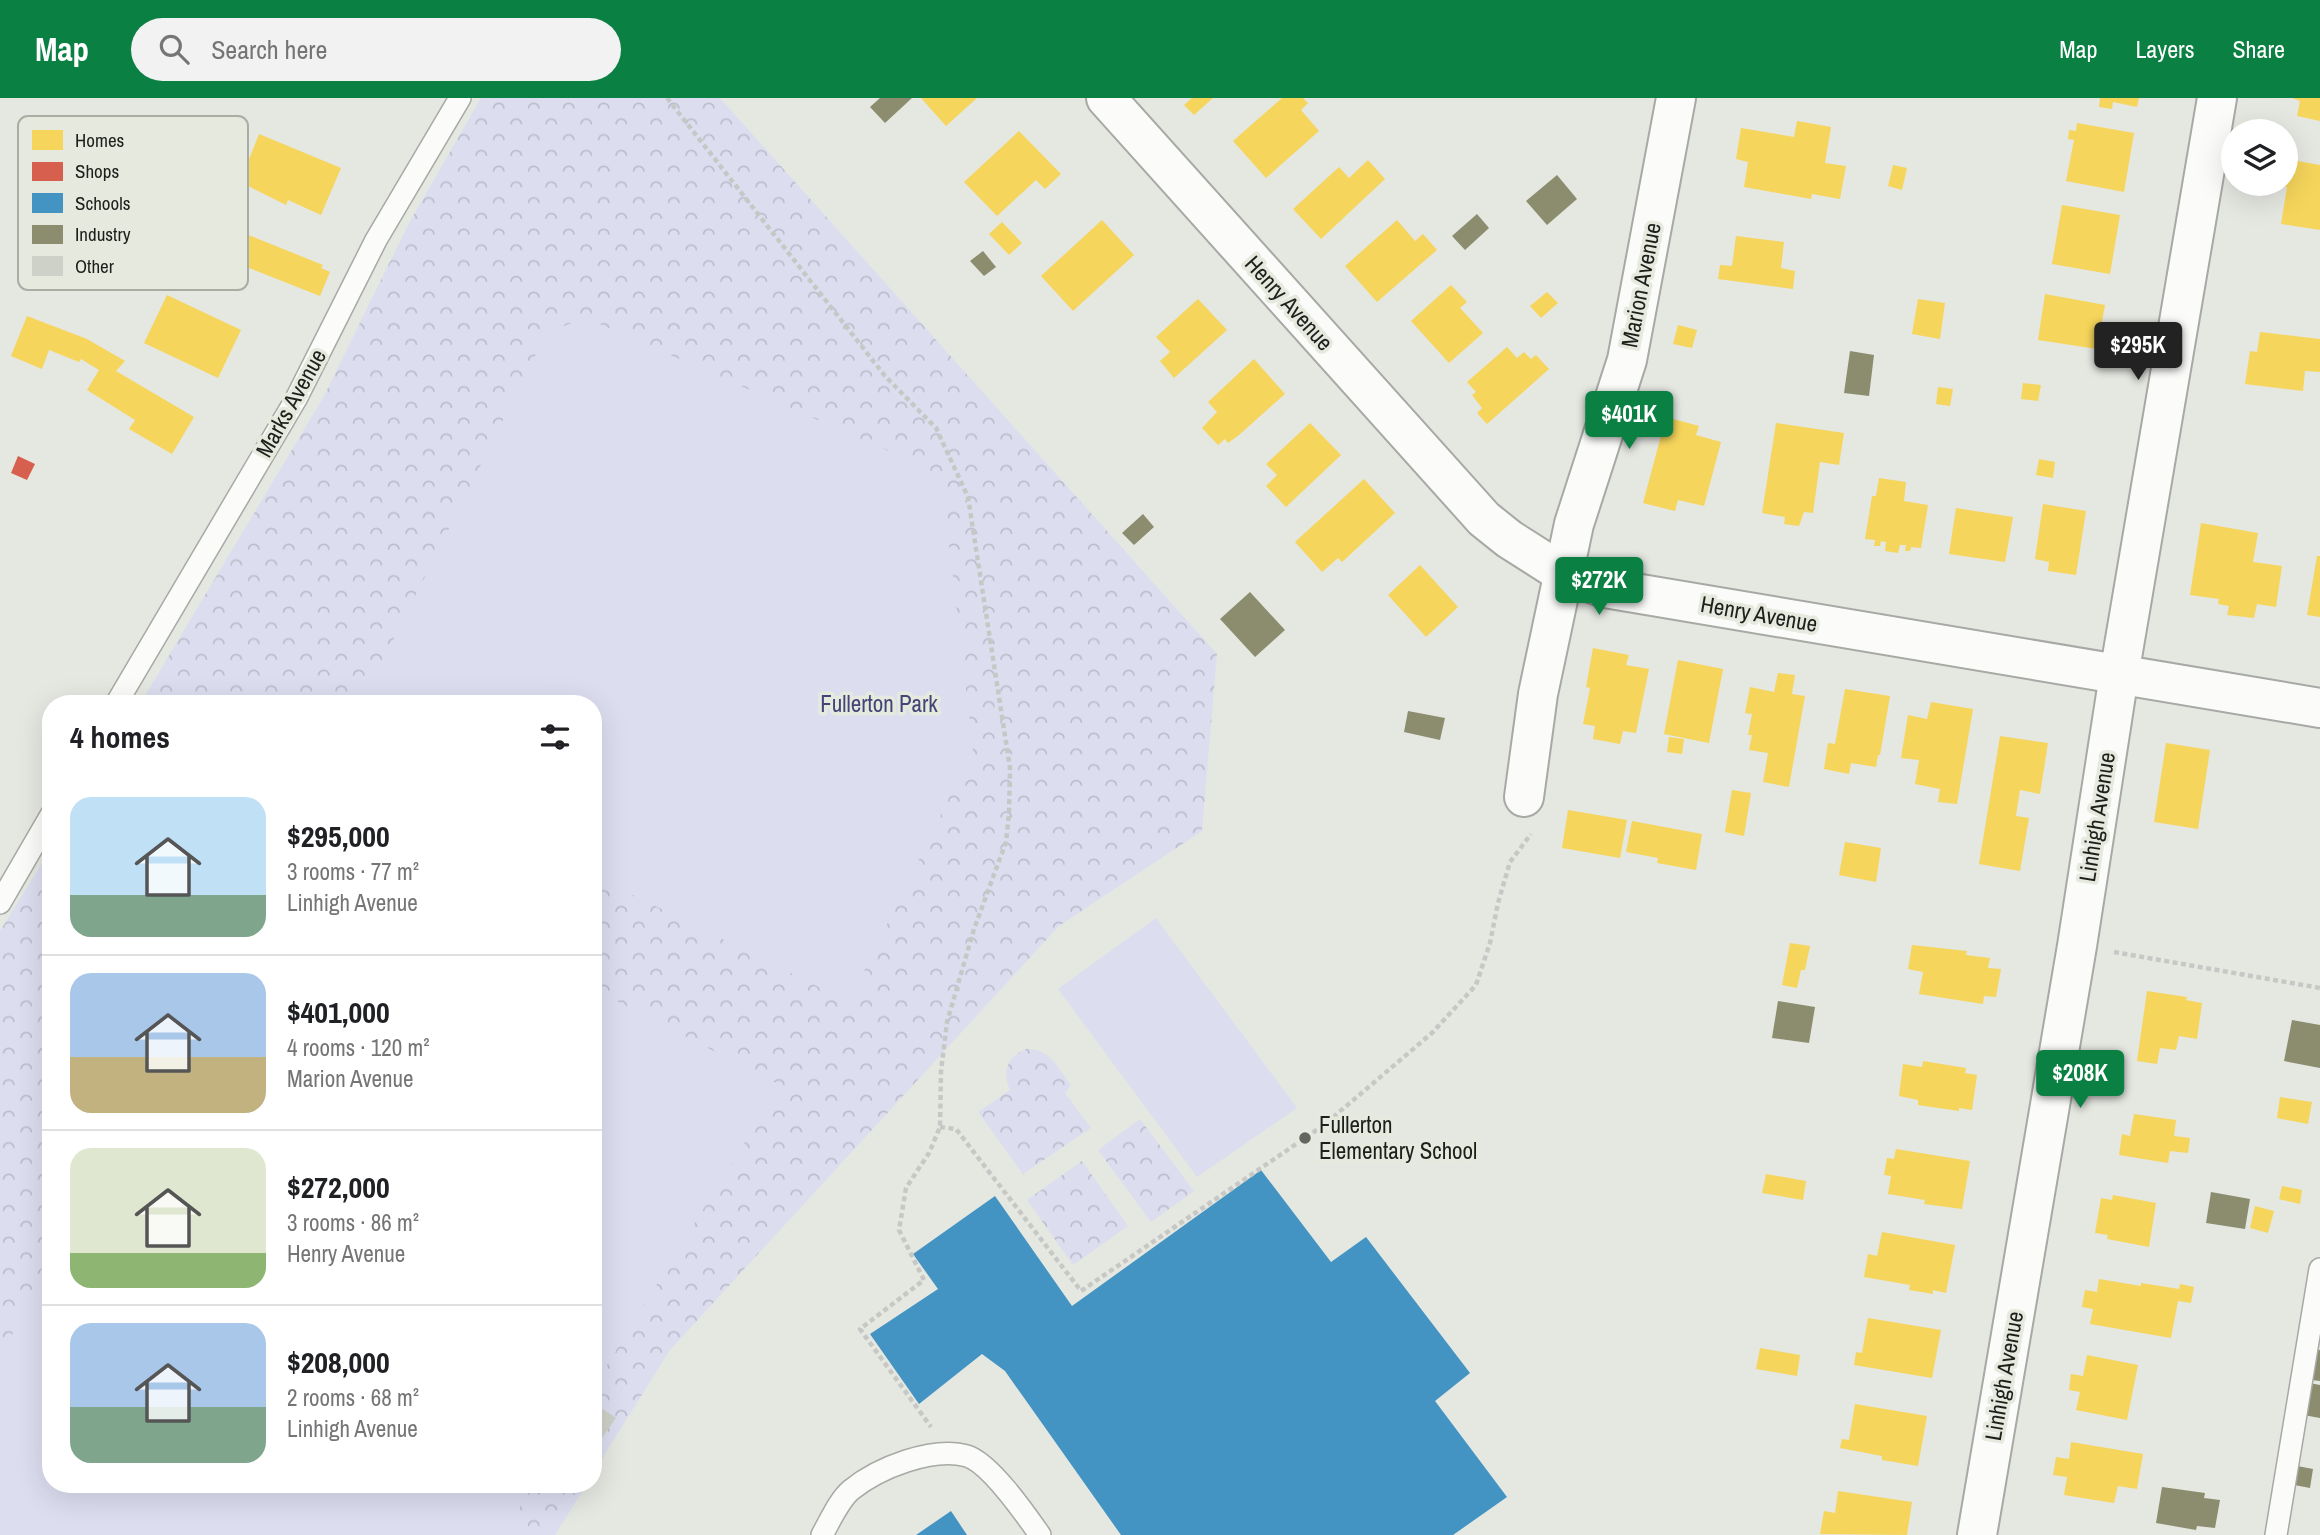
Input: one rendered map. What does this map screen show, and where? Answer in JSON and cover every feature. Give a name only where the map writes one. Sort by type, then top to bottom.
[{"type":"street","name":"Henry Avenue","points":[[1106,98],[1484,519],[1509,539],[1564,574],[1605,588],[2320,708]]},
{"type":"street","name":"Marion Avenue","points":[[1524,797],[1538,694],[1574,524],[1627,359],[1676,98]]},
{"type":"street","name":"Linhigh Avenue","points":[[1977,1535],[2217,98]]},
{"type":"lane","name":"Marks Avenue","points":[[121,695],[296,399],[376,240],[460,98]]},
{"type":"lane","points":[[0,903],[42,831]]},
{"type":"lane","points":[[2276,1535],[2320,1269]]},
{"type":"lane","points":[[822,1535],[849,1491],[879,1473],[907,1461],[941,1453],[969,1457],[987,1469],[1040,1535]]},
{"type":"path","points":[[667,98],[885,376],[936,428],[968,497],[1010,768],[1006,842],[974,929],[947,1022],[941,1071],[940,1127],[929,1153],[906,1188],[899,1230],[924,1280],[860,1329],[935,1433],[941,1453]]},
{"type":"path","points":[[940,1127],[956,1129],[1081,1291],[1324,1125],[1433,1033],[1476,985],[1490,943],[1510,862],[1540,823],[1524,797]]},
{"type":"path","points":[[2077,946],[2320,988]]},
{"type":"green space","name":"Fullerton Park","points":[[481,98],[720,98],[1217,654],[1202,831],[1059,926],[670,1350],[602,1459],[602,695],[145,695],[324,396],[409,223]]},
{"type":"green space","points":[[586,318],[927,468],[943,492],[973,749],[849,1002],[602,879],[602,695],[366,695],[547,332]]},
{"type":"green space","points":[[42,863],[42,1493],[581,1493],[555,1535],[0,1535],[0,931]]},
{"type":"green space","points":[[1156,918],[1297,1108],[1197,1177],[1058,989]]},
{"type":"green space","points":[[602,994],[780,1085],[602,1373]]},
{"type":"green space","points":[[1026,1049],[1047,1055],[1057,1065],[1071,1085],[1065,1093],[1091,1128],[1023,1174],[978,1112],[1010,1090],[1006,1077],[1008,1066],[1014,1056]]},
{"type":"green space","points":[[1140,1119],[1194,1191],[1151,1222],[1098,1150]]},
{"type":"green space","points":[[1082,1161],[1128,1226],[1073,1265],[1027,1200]]},
{"type":"green space","points":[[42,1268],[42,1493],[529,1493],[503,1535],[0,1535],[0,1362]]},
{"type":"building: Homes","points":[[921,98],[977,98],[946,126]]},
{"type":"building: Homes","points":[[1192,98],[1213,98],[1194,115],[1184,105]]},
{"type":"building: Homes","points":[[1282,98],[1303,98],[1308,103],[1301,110],[1319,131],[1266,178],[1233,141]]},
{"type":"building: Homes","points":[[2100,98],[2139,98],[2137,107],[2113,102],[2112,109],[2099,107]]},
{"type":"building: Homes","points":[[2292,98],[2320,98],[2320,121],[2297,116],[2300,101]]},
{"type":"building: Homes","points":[[1797,121],[1831,127],[1825,163],[1846,166],[1840,199],[1812,194],[1811,199],[1744,187],[1748,162],[1736,159],[1741,128],[1794,137]]},
{"type":"building: Homes","points":[[2077,123],[2134,133],[2124,192],[2066,181],[2074,140],[2068,139],[2069,130],[2076,131]]},
{"type":"building: Homes","points":[[1019,131],[1061,174],[1045,189],[1036,180],[997,216],[964,182]]},
{"type":"building: Homes","points":[[259,134],[341,168],[321,215],[288,200],[286,205],[248,186],[248,162]]},
{"type":"building: Homes","points":[[1368,160],[1385,179],[1321,239],[1293,209],[1339,167],[1349,178]]},
{"type":"building: Homes","points":[[2298,161],[2320,165],[2320,230],[2281,224],[2286,196],[2298,196]]},
{"type":"building: Homes","points":[[1893,165],[1907,168],[1902,190],[1888,186]]},
{"type":"building: Homes","points":[[2062,205],[2120,215],[2110,274],[2052,264]]},
{"type":"building: Homes","points":[[1102,220],[1134,255],[1073,311],[1041,276]]},
{"type":"building: Homes","points":[[1397,220],[1415,241],[1423,234],[1437,250],[1377,302],[1345,266]]},
{"type":"building: Homes","points":[[1002,222],[1022,243],[1009,255],[989,234]]},
{"type":"building: Homes","points":[[248,235],[323,265],[321,268],[330,272],[320,296],[248,268]]},
{"type":"building: Homes","points":[[1736,236],[1784,242],[1781,268],[1795,271],[1793,289],[1718,279],[1720,265],[1732,266]]},
{"type":"building: Homes","points":[[1451,285],[1467,302],[1460,308],[1483,333],[1449,363],[1411,321]]},
{"type":"building: Homes","points":[[1547,292],[1558,303],[1541,318],[1530,306]]},
{"type":"building: Homes","points":[[2045,294],[2105,305],[2097,349],[2038,340]]},
{"type":"building: Homes","points":[[167,295],[241,330],[218,378],[144,343]]},
{"type":"building: Homes","points":[[1198,299],[1227,330],[1174,378],[1160,361],[1170,352],[1156,337]]},
{"type":"building: Homes","points":[[1918,299],[1945,303],[1940,339],[1912,334]]},
{"type":"building: Homes","points":[[27,316],[87,339],[125,361],[116,371],[194,417],[172,454],[129,429],[135,420],[87,390],[99,370],[81,359],[79,362],[49,350],[42,369],[11,356]]},
{"type":"building: Homes","points":[[1678,325],[1697,330],[1692,348],[1673,344]]},
{"type":"building: Homes","points":[[2260,332],[2320,339],[2320,372],[2305,371],[2303,391],[2245,384],[2250,351],[2257,352]]},
{"type":"building: Homes","points":[[1507,347],[1517,358],[1524,352],[1531,359],[1536,355],[1549,369],[1487,424],[1477,413],[1482,408],[1472,395],[1476,392],[1467,382]]},
{"type":"building: Homes","points":[[1254,359],[1285,394],[1239,435],[1228,443],[1225,439],[1218,445],[1202,428],[1217,412],[1208,402]]},
{"type":"building: Homes","points":[[2023,383],[2041,385],[2038,401],[2021,399]]},
{"type":"building: Homes","points":[[1938,387],[1953,389],[1950,406],[1936,404]]},
{"type":"building: Homes","points":[[1666,417],[1699,426],[1696,435],[1721,442],[1704,506],[1678,500],[1675,511],[1643,503]]},
{"type":"building: Homes","points":[[1310,423],[1341,455],[1286,507],[1266,486],[1277,475],[1266,464]]},
{"type":"building: Homes","points":[[1776,423],[1844,433],[1839,465],[1820,462],[1813,513],[1804,512],[1799,526],[1784,524],[1785,517],[1762,513]]},
{"type":"building: Homes","points":[[2039,459],[2055,462],[2053,478],[2036,475]]},
{"type":"building: Homes","points":[[1879,478],[1906,482],[1904,501],[1928,505],[1921,548],[1911,547],[1910,551],[1905,551],[1906,545],[1900,545],[1898,553],[1885,551],[1886,542],[1881,541],[1880,546],[1874,546],[1875,540],[1865,539],[1872,496],[1876,496]]},
{"type":"building: Homes","points":[[1364,479],[1395,513],[1342,562],[1338,558],[1322,572],[1295,542]]},
{"type":"building: Homes","points":[[2043,504],[2086,511],[2076,575],[2048,571],[2049,562],[2035,559]]},
{"type":"building: Homes","points":[[1956,508],[2013,517],[2005,562],[1949,554]]},
{"type":"building: Homes","points":[[2201,523],[2258,533],[2253,562],[2282,566],[2276,607],[2257,604],[2254,618],[2227,615],[2229,606],[2218,604],[2219,599],[2190,595]]},
{"type":"building: Homes","points":[[2317,556],[2320,556],[2320,617],[2307,615]]},
{"type":"building: Homes","points":[[1420,565],[1458,607],[1426,637],[1388,595]]},
{"type":"building: Homes","points":[[1593,648],[1629,655],[1626,665],[1649,669],[1636,733],[1623,731],[1620,744],[1593,739],[1595,726],[1583,724],[1590,688],[1586,687]]},
{"type":"building: Homes","points":[[1678,660],[1723,669],[1709,743],[1664,734]]},
{"type":"building: Homes","points":[[1778,673],[1795,675],[1792,694],[1805,696],[1789,787],[1763,782],[1768,753],[1749,750],[1752,735],[1748,735],[1752,714],[1745,713],[1750,687],[1774,692]]},
{"type":"building: Homes","points":[[1845,689],[1890,696],[1876,767],[1851,763],[1849,774],[1824,769],[1828,743],[1835,744]]},
{"type":"building: Homes","points":[[1931,702],[1973,709],[1957,804],[1938,802],[1940,789],[1915,784],[1919,760],[1901,758],[1908,715],[1927,719]]},
{"type":"building: Homes","points":[[2000,736],[2048,743],[2040,794],[2020,790],[2016,816],[2029,818],[2020,871],[1979,864]]},
{"type":"building: Homes","points":[[1669,737],[1684,739],[1682,754],[1667,752]]},
{"type":"building: Homes","points":[[2166,743],[2210,750],[2198,829],[2154,822]]},
{"type":"building: Homes","points":[[1732,790],[1751,793],[1744,836],[1725,832]]},
{"type":"building: Homes","points":[[1568,810],[1627,820],[1620,858],[1562,848]]},
{"type":"building: Homes","points":[[1632,821],[1702,834],[1696,870],[1657,863],[1658,858],[1626,852]]},
{"type":"building: Homes","points":[[1845,842],[1881,848],[1876,882],[1839,875]]},
{"type":"building: Homes","points":[[1790,943],[1810,946],[1805,970],[1801,970],[1797,988],[1782,985]]},
{"type":"building: Homes","points":[[1912,945],[1967,951],[1966,955],[1990,958],[1988,968],[2001,969],[1996,997],[1984,996],[1983,1004],[1919,994],[1923,972],[1908,969]]},
{"type":"building: Homes","points":[[2147,991],[2187,997],[2186,1000],[2202,1003],[2197,1039],[2179,1036],[2176,1050],[2160,1048],[2157,1064],[2137,1061]]},
{"type":"building: Homes","points":[[1923,1061],[1966,1068],[1965,1073],[1977,1075],[1972,1110],[1959,1108],[1959,1111],[1918,1105],[1918,1100],[1899,1096],[1903,1064],[1922,1067]]},
{"type":"building: Homes","points":[[2280,1097],[2312,1102],[2308,1124],[2277,1118]]},
{"type":"building: Homes","points":[[2134,1114],[2176,1120],[2174,1136],[2190,1138],[2188,1153],[2170,1151],[2168,1163],[2119,1155],[2122,1134],[2130,1136]]},
{"type":"building: Homes","points":[[1896,1149],[1970,1161],[1962,1209],[1924,1204],[1925,1200],[1888,1194],[1891,1176],[1884,1175],[1887,1158],[1894,1159]]},
{"type":"building: Homes","points":[[1766,1174],[1806,1181],[1803,1200],[1762,1193]]},
{"type":"building: Homes","points":[[2282,1186],[2302,1190],[2300,1204],[2279,1199]]},
{"type":"building: Homes","points":[[2113,1195],[2156,1203],[2149,1247],[2107,1239],[2108,1235],[2095,1233],[2101,1198],[2112,1200]]},
{"type":"building: Homes","points":[[2255,1206],[2274,1211],[2268,1233],[2250,1228]]},
{"type":"building: Homes","points":[[1882,1232],[1955,1245],[1946,1293],[1909,1290],[1910,1285],[1864,1277],[1868,1254],[1877,1256]]},
{"type":"building: Homes","points":[[2099,1279],[2141,1286],[2141,1283],[2179,1289],[2180,1284],[2194,1287],[2191,1303],[2178,1301],[2171,1338],[2090,1324],[2093,1309],[2082,1307],[2085,1290],[2097,1292]]},
{"type":"building: Homes","points":[[1868,1318],[1941,1330],[1932,1378],[1854,1365],[1856,1352],[1862,1353]]},
{"type":"building: Homes","points":[[1760,1348],[1800,1355],[1797,1376],[1756,1369]]},
{"type":"building: Homes","points":[[2087,1355],[2138,1365],[2127,1420],[2076,1410],[2080,1392],[2069,1390],[2071,1374],[2083,1376]]},
{"type":"building: Homes","points":[[1855,1404],[1927,1416],[1918,1466],[1882,1460],[1882,1456],[1840,1448],[1842,1439],[1849,1440]]},
{"type":"building: Homes","points":[[2071,1442],[2143,1454],[2137,1489],[2118,1486],[2114,1503],[2064,1495],[2067,1477],[2053,1475],[2056,1457],[2069,1459]]},
{"type":"building: Homes","points":[[1838,1491],[1912,1502],[1907,1535],[1820,1534],[1824,1511],[1835,1513]]},
{"type":"building: Shops","points":[[18,456],[35,464],[27,480],[11,473]]},
{"type":"building: Schools","points":[[1261,1170],[1331,1262],[1366,1237],[1470,1373],[1435,1401],[1507,1497],[1453,1535],[1121,1535],[1005,1371],[982,1354],[919,1404],[870,1334],[938,1289],[913,1254],[995,1196],[1072,1306]]},
{"type":"building: Schools","points":[[951,1511],[967,1535],[916,1535]]},
{"type":"building: Industry","points":[[880,98],[912,98],[885,123],[870,107]]},
{"type":"building: Industry","points":[[1557,175],[1577,199],[1547,225],[1526,201]]},
{"type":"building: Industry","points":[[1477,214],[1489,228],[1465,250],[1452,236]]},
{"type":"building: Industry","points":[[983,251],[996,267],[984,276],[970,261]]},
{"type":"building: Industry","points":[[1850,351],[1874,355],[1869,396],[1844,393]]},
{"type":"building: Industry","points":[[1143,514],[1154,527],[1134,545],[1122,533]]},
{"type":"building: Industry","points":[[1250,592],[1285,630],[1255,657],[1220,619]]},
{"type":"building: Industry","points":[[1408,711],[1445,718],[1440,740],[1404,732]]},
{"type":"building: Industry","points":[[1778,1001],[1815,1007],[1809,1043],[1772,1038]]},
{"type":"building: Industry","points":[[2292,1020],[2320,1025],[2320,1068],[2284,1061]]},
{"type":"building: Industry","points":[[2211,1192],[2250,1199],[2245,1229],[2206,1223]]},
{"type":"building: Industry","points":[[2314,1349],[2320,1350],[2320,1381],[2311,1380]]},
{"type":"building: Industry","points":[[2304,1382],[2320,1385],[2320,1418],[2298,1414]]},
{"type":"building: Industry","points":[[2292,1465],[2313,1469],[2310,1488],[2289,1484]]},
{"type":"building: Industry","points":[[2162,1487],[2205,1493],[2204,1498],[2220,1500],[2215,1528],[2197,1526],[2196,1530],[2156,1523]]},
{"type":"building: Other","points":[[602,1408],[616,1418],[602,1438]]},
{"type":"place","name":"Fullerton Elementary School","points":[[1305,1138]]}]
